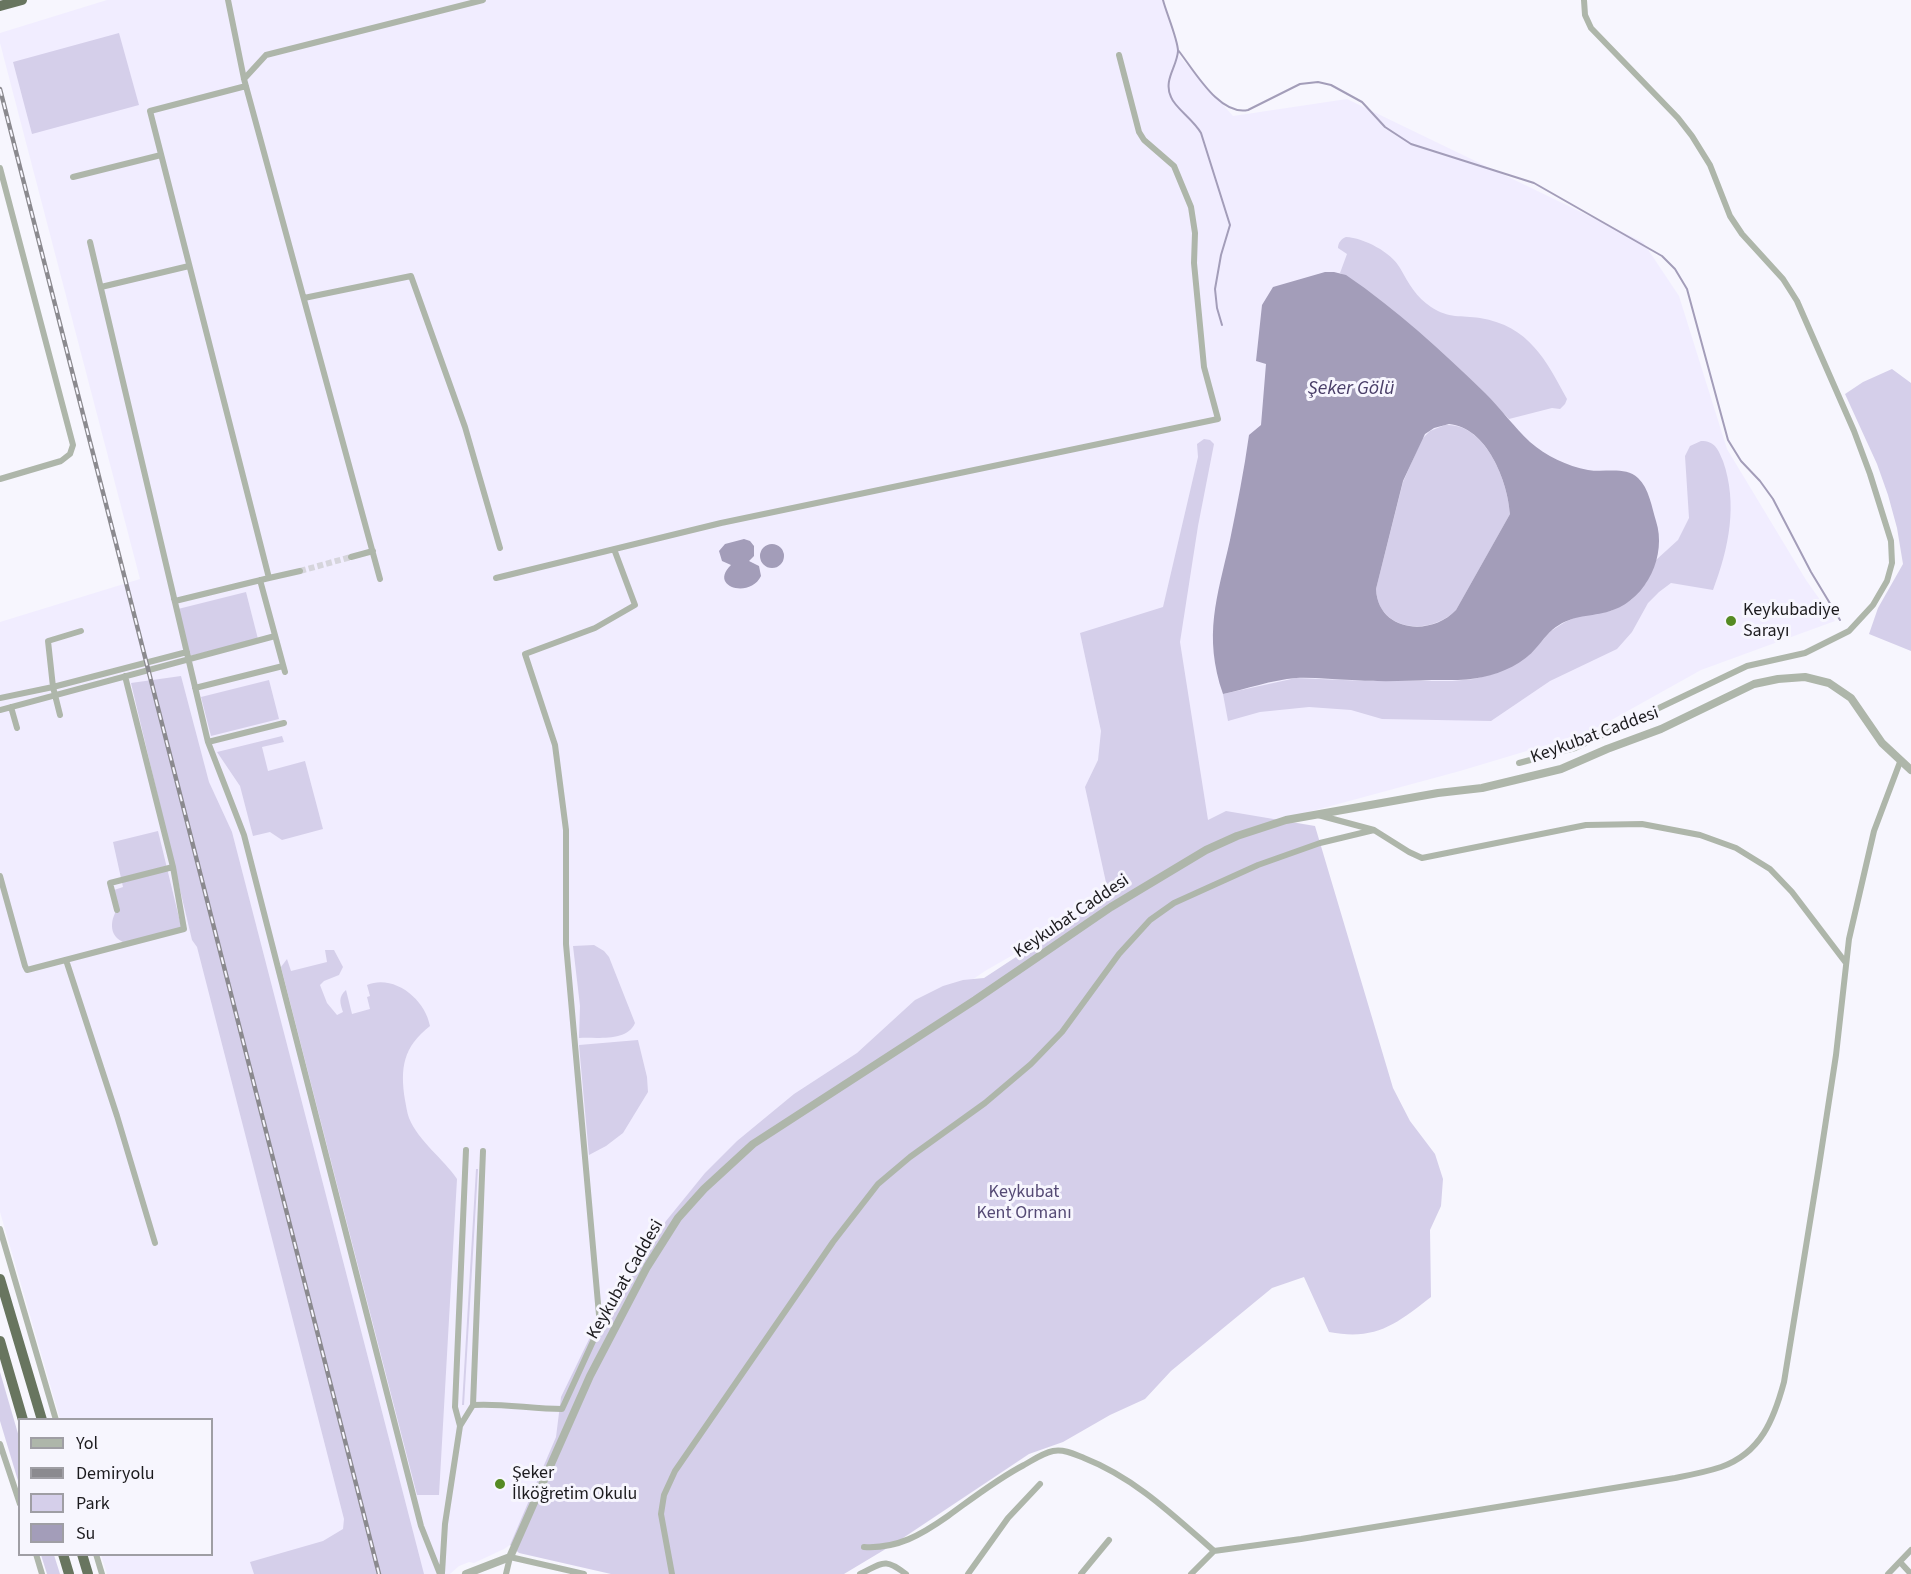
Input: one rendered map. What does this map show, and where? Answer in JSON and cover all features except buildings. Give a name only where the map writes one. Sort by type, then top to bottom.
[{"type":"highway","points":[[0,6],[22,0]]},
{"type":"highway","points":[[0,1279],[42,1418]]},
{"type":"highway","points":[[0,1341],[23,1418]]},
{"type":"highway","points":[[64,1556],[69,1574]]},
{"type":"highway","points":[[83,1556],[88,1574]]},
{"type":"street","points":[[228,0],[244,79],[380,579]]},
{"type":"street","points":[[244,79],[266,55],[483,0]]},
{"type":"street","points":[[1519,763],[1575,748],[1747,666],[1805,653],[1849,631],[1873,605],[1887,580],[1892,563],[1891,541],[1870,474],[1854,431],[1797,301],[1783,279],[1742,234],[1730,216],[1710,165],[1692,136],[1678,118],[1591,28],[1585,15],[1584,0]]},
{"type":"street","points":[[496,578],[721,523],[1218,419],[1204,367],[1194,263],[1195,233],[1191,207],[1174,166],[1144,140],[1139,132],[1119,55]]},
{"type":"street","points":[[246,86],[150,111],[269,578]]},
{"type":"street","points":[[73,177],[161,155]]},
{"type":"street","points":[[0,168],[73,445],[70,454],[61,461],[0,479]]},
{"type":"street","points":[[90,242],[208,742],[244,835],[421,1526],[441,1574]]},
{"type":"street","points":[[101,287],[189,266]]},
{"type":"street","points":[[304,298],[411,276],[465,427],[500,548]]},
{"type":"street","points":[[562,1409],[600,1326],[566,944],[566,830],[555,745],[525,654],[595,628],[635,605],[614,549]]},
{"type":"street","points":[[351,557],[373,551]]},
{"type":"street","points":[[174,598],[175,601],[300,571]]},
{"type":"street","points":[[195,688],[284,669],[260,580]]},
{"type":"street","points":[[60,716],[53,687],[48,642],[81,631]]},
{"type":"street","points":[[0,698],[275,636]]},
{"type":"street","points":[[0,710],[125,676],[187,655]]},
{"type":"street","points":[[0,876],[26,969],[30,970],[184,929],[173,867],[125,676]]},
{"type":"street","name":"Keykubat Caddesi","points":[[510,1557],[590,1376],[656,1250],[678,1218],[704,1189],[753,1144],[975,1000],[1111,907],[1196,855],[1221,842],[1286,820],[1438,793],[1482,788],[1561,769],[1606,748],[1662,729],[1754,684],[1796,677],[1828,683],[1851,698],[1882,743],[1911,770]]},
{"type":"street","points":[[11,707],[16,728]]},
{"type":"street","points":[[208,742],[284,723]]},
{"type":"street","points":[[1191,1574],[1214,1551],[1675,1478],[1720,1468],[1736,1460],[1763,1435],[1773,1419],[1784,1382],[1820,1166],[1849,939],[1874,831],[1900,762]]},
{"type":"street","points":[[1318,815],[1374,830],[1408,852],[1422,858],[1586,825],[1642,824],[1700,835],[1736,848],[1770,869],[1792,892],[1846,964]]},
{"type":"street","points":[[672,1574],[661,1514],[664,1496],[675,1471],[833,1242],[878,1184],[910,1157],[985,1103],[1031,1064],[1076,1015],[1128,944],[1150,920],[1165,909],[1224,879],[1278,857],[1320,843],[1374,830]]},
{"type":"street","points":[[117,910],[110,883],[173,867]]},
{"type":"street","points":[[66,960],[117,1116],[155,1243]]},
{"type":"street","points":[[460,1426],[455,1407],[466,1150]]},
{"type":"street","points":[[441,1574],[445,1524],[460,1426],[473,1405],[483,1151]]},
{"type":"street","points":[[0,1228],[56,1418]]},
{"type":"street","points":[[473,1405],[541,1409],[576,1407]]},
{"type":"street","points":[[0,1447],[18,1498]]},
{"type":"street","points":[[864,1547],[888,1547],[913,1537],[1004,1476],[1046,1454],[1060,1451],[1086,1459],[1129,1481],[1155,1499],[1214,1551]]},
{"type":"street","points":[[968,1574],[1008,1518],[1040,1484]]},
{"type":"street","points":[[1081,1574],[1109,1540]]},
{"type":"street","points":[[1888,1574],[1911,1550]]},
{"type":"street","points":[[37,1556],[42,1574]]},
{"type":"street","points":[[97,1556],[102,1574]]},
{"type":"street","points":[[506,1574],[510,1557]]},
{"type":"street","points":[[466,1574],[510,1557],[584,1574]]},
{"type":"street","points":[[860,1574],[886,1562],[893,1564],[906,1574]]},
{"type":"street","points":[[1900,1562],[1911,1574]]},
{"type":"shaded area","points":[[107,0],[1162,0],[1180,57],[1233,116],[1347,99],[1643,242],[1679,296],[1727,449],[1806,580],[1835,621],[1701,670],[1590,732],[1460,771],[1279,820],[1196,850],[985,971],[834,1075],[694,1188],[613,1305],[510,1545],[504,1549],[474,1563],[469,1562],[459,1566],[450,1574],[107,1574],[101,1556],[213,1556],[213,1418],[60,1418],[0,1212],[0,622],[140,579],[0,43],[0,33]]},
{"type":"green space","points":[[119,33],[139,105],[32,134],[13,62]]},
{"type":"green space","points":[[1346,237],[1369,243],[1384,251],[1396,262],[1417,294],[1437,311],[1497,322],[1524,337],[1543,358],[1551,371],[1567,399],[1565,404],[1560,409],[1552,408],[1509,419],[1472,381],[1413,328],[1351,279],[1340,273],[1347,254],[1338,246],[1340,241]]},
{"type":"green space","points":[[1892,369],[1911,383],[1911,651],[1869,634],[1878,608],[1903,564],[1888,495],[1877,464],[1845,394],[1863,382]]},
{"type":"green space","points":[[1445,425],[1459,427],[1472,433],[1483,443],[1492,456],[1505,486],[1510,514],[1456,610],[1433,624],[1407,625],[1386,614],[1379,603],[1376,589],[1403,482],[1422,439],[1430,431]]},
{"type":"green space","name":"Keykubat Kent Ormanı","points":[[1204,439],[1214,444],[1198,526],[1180,642],[1208,820],[1226,811],[1315,826],[1393,1088],[1410,1121],[1435,1154],[1443,1179],[1441,1206],[1430,1230],[1431,1297],[1407,1315],[1384,1328],[1360,1334],[1345,1334],[1329,1332],[1304,1277],[1272,1288],[1171,1371],[1145,1399],[1110,1415],[1063,1442],[1029,1454],[894,1544],[844,1574],[611,1574],[519,1553],[510,1545],[556,1437],[561,1397],[595,1327],[606,1317],[666,1221],[705,1173],[737,1141],[794,1094],[857,1053],[915,1000],[943,986],[963,980],[984,978],[1109,896],[1085,787],[1098,760],[1101,731],[1080,633],[1163,607],[1198,457],[1197,444]]},
{"type":"green space","points":[[1701,441],[1710,442],[1718,449],[1728,477],[1730,493],[1730,526],[1713,590],[1671,583],[1648,603],[1632,632],[1617,649],[1550,681],[1491,721],[1382,719],[1351,710],[1309,707],[1260,712],[1228,721],[1223,694],[1296,678],[1452,681],[1474,679],[1496,673],[1529,655],[1551,631],[1565,622],[1579,616],[1611,611],[1631,600],[1646,583],[1656,560],[1678,540],[1689,518],[1685,456],[1690,446]]},
{"type":"green space","points":[[246,592],[258,639],[190,656],[178,609]]},
{"type":"green space","points":[[181,676],[209,782],[232,832],[424,1574],[254,1574],[250,1562],[323,1541],[343,1529],[344,1519],[197,947],[192,940],[131,683]]},
{"type":"green space","points":[[269,680],[279,719],[211,736],[201,697]]},
{"type":"green space","points":[[282,736],[284,742],[262,747],[268,771],[305,761],[323,829],[282,840],[270,832],[253,836],[240,786],[217,752]]},
{"type":"green space","points":[[158,831],[182,930],[126,943],[116,937],[112,928],[113,918],[118,908],[114,890],[123,887],[113,842]]},
{"type":"green space","points":[[594,945],[609,957],[635,1023],[631,1029],[619,1036],[579,1038],[580,1006],[573,946]]},
{"type":"green space","points":[[325,950],[334,950],[343,967],[339,975],[320,985],[327,1003],[337,1015],[343,1012],[340,1000],[346,990],[352,1014],[370,1009],[367,985],[377,982],[388,983],[407,991],[415,998],[427,1016],[430,1026],[409,1050],[403,1078],[407,1111],[413,1127],[457,1179],[439,1495],[417,1495],[281,967],[287,959],[291,971],[327,962]]},
{"type":"green space","points":[[638,1040],[647,1077],[648,1092],[623,1133],[589,1155],[579,1045]]},
{"type":"green space","points":[[476,1169],[478,1169],[464,1405],[462,1405]]},
{"type":"green space","points":[[0,1372],[18,1434],[18,1481],[0,1421]]},
{"type":"green space","points":[[41,1556],[54,1556],[60,1574],[47,1574]]},
{"type":"water","name":"Şeker Gölü","points":[[1325,272],[1346,275],[1401,316],[1435,346],[1485,393],[1530,442],[1543,452],[1572,466],[1594,471],[1627,472],[1638,478],[1650,498],[1659,534],[1659,548],[1651,574],[1636,596],[1613,610],[1565,621],[1549,633],[1525,658],[1512,667],[1490,675],[1464,680],[1362,681],[1296,678],[1223,694],[1214,653],[1214,617],[1249,435],[1261,425],[1266,364],[1256,361],[1262,305],[1273,287]],"holes":[[[1449,424],[1462,427],[1474,435],[1493,458],[1505,487],[1510,514],[1456,610],[1445,619],[1433,624],[1420,627],[1407,626],[1396,622],[1386,614],[1379,603],[1376,589],[1403,481],[1425,434],[1434,428]]]},
{"type":"water","points":[[744,539],[750,541],[754,546],[754,556],[749,561],[759,566],[761,576],[756,583],[748,587],[733,587],[724,579],[731,565],[722,561],[719,551],[725,544]]},
{"type":"water","points":[[772,544],[777,545],[783,551],[783,561],[777,567],[772,568],[767,567],[761,561],[760,556],[761,551],[767,545]]},
{"type":"waterway","points":[[1163,0],[1178,51],[1169,79],[1169,91],[1176,105],[1201,133],[1230,225],[1221,255],[1215,289],[1222,325]]},
{"type":"waterway","points":[[1178,50],[1208,90],[1227,106],[1237,110],[1248,110],[1300,84],[1318,82],[1331,85],[1362,102],[1385,127],[1411,144],[1534,183],[1662,256],[1675,269],[1687,289],[1728,440],[1741,461],[1773,499],[1811,572],[1840,620]]},
{"type":"tunnel","points":[[300,571],[351,557]]},
{"type":"railway","points":[[0,89],[379,1574]]},
{"type":"place","name":"Keykubadiye Sarayı","points":[[1731,621]]},
{"type":"place","name":"Şeker İlköğretim Okulu","points":[[500,1484]]}]
